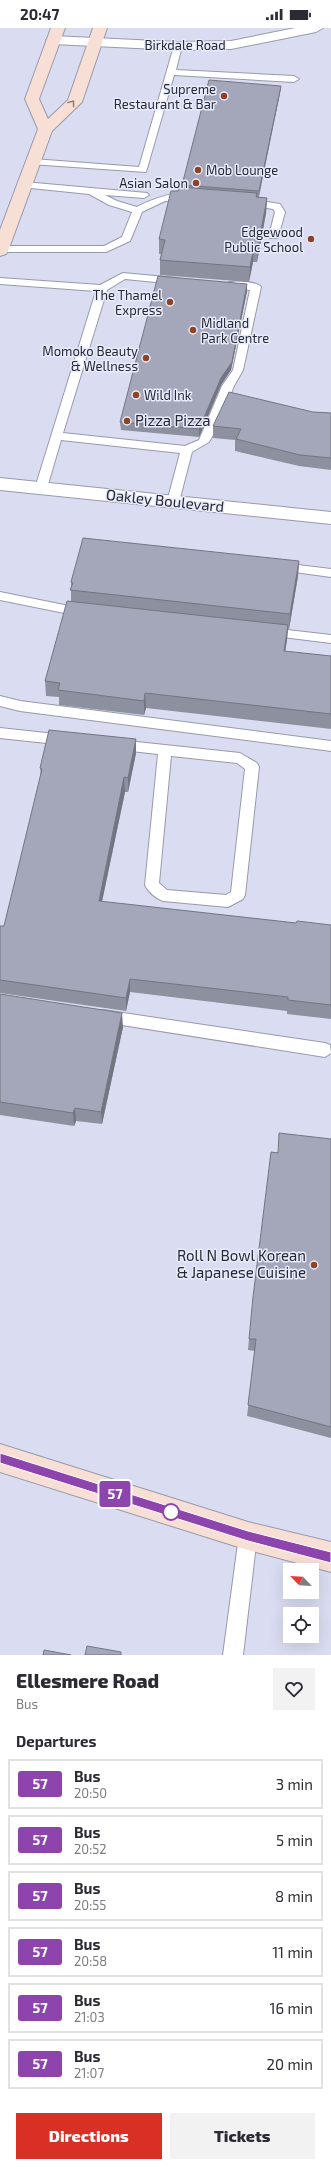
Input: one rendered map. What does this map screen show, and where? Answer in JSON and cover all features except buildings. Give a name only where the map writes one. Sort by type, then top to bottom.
[{"type":"main road","points":[[2,244],[44,130],[75,102],[100,28]]},
{"type":"main road","points":[[44,130],[32,99],[55,34]]},
{"type":"main road","points":[[0,1458],[248,1536],[331,1557]]},
{"type":"street","name":"Birkdale Road","points":[[55,34],[95,42],[178,46],[232,45],[316,28]]},
{"type":"street","name":"Oakley Boulevard","points":[[0,484],[331,518]]},
{"type":"lane","points":[[33,162],[143,170],[178,46]]},
{"type":"lane","points":[[170,72],[294,79]]},
{"type":"lane","points":[[24,185],[144,195]]},
{"type":"lane","points":[[91,191],[114,203],[138,210]]},
{"type":"lane","points":[[2,244],[106,249],[126,239],[138,210],[156,200],[171,196],[203,198]]},
{"type":"lane","points":[[234,201],[276,206],[280,212],[274,236]]},
{"type":"lane","points":[[0,281],[102,288],[123,276],[186,282]]},
{"type":"lane","points":[[58,436],[187,450],[203,442],[212,426],[228,386],[238,370],[256,287],[217,284]]},
{"type":"lane","points":[[41,488],[102,288]]},
{"type":"lane","points":[[173,502],[187,450]]},
{"type":"lane","points":[[298,569],[331,573]]},
{"type":"lane","points":[[0,596],[63,610],[94,614]]},
{"type":"lane","points":[[260,631],[331,639]]},
{"type":"lane","points":[[0,701],[20,706],[331,746]]},
{"type":"lane","points":[[0,733],[79,741]]},
{"type":"lane","points":[[102,744],[165,750],[240,758],[252,767],[238,895],[228,901],[163,895],[152,885],[165,750]]},
{"type":"lane","points":[[90,1014],[325,1050]]},
{"type":"lane","points":[[233,1655],[248,1536]]},
{"type":"bus line","name":"57","points":[[0,1458],[248,1536],[331,1557]]},
{"type":"place","name":"Supreme Restaurant & Bar","points":[[224,96]]},
{"type":"place","name":"Mob Lounge","points":[[198,170]]},
{"type":"place","name":"Asian Salon","points":[[196,183]]},
{"type":"place","name":"Edgewood Public School","points":[[311,239]]},
{"type":"place","name":"The Thamel Express","points":[[170,302]]},
{"type":"place","name":"Midland Park Centre","points":[[193,330]]},
{"type":"place","name":"Momoko Beauty & Wellness","points":[[146,358]]},
{"type":"place","name":"Wild Ink","points":[[136,395]]},
{"type":"place","name":"Pizza Pizza","points":[[127,421]]},
{"type":"place","name":"Roll N Bowl Korean & Japanese Cuisine","points":[[314,1265]]}]
